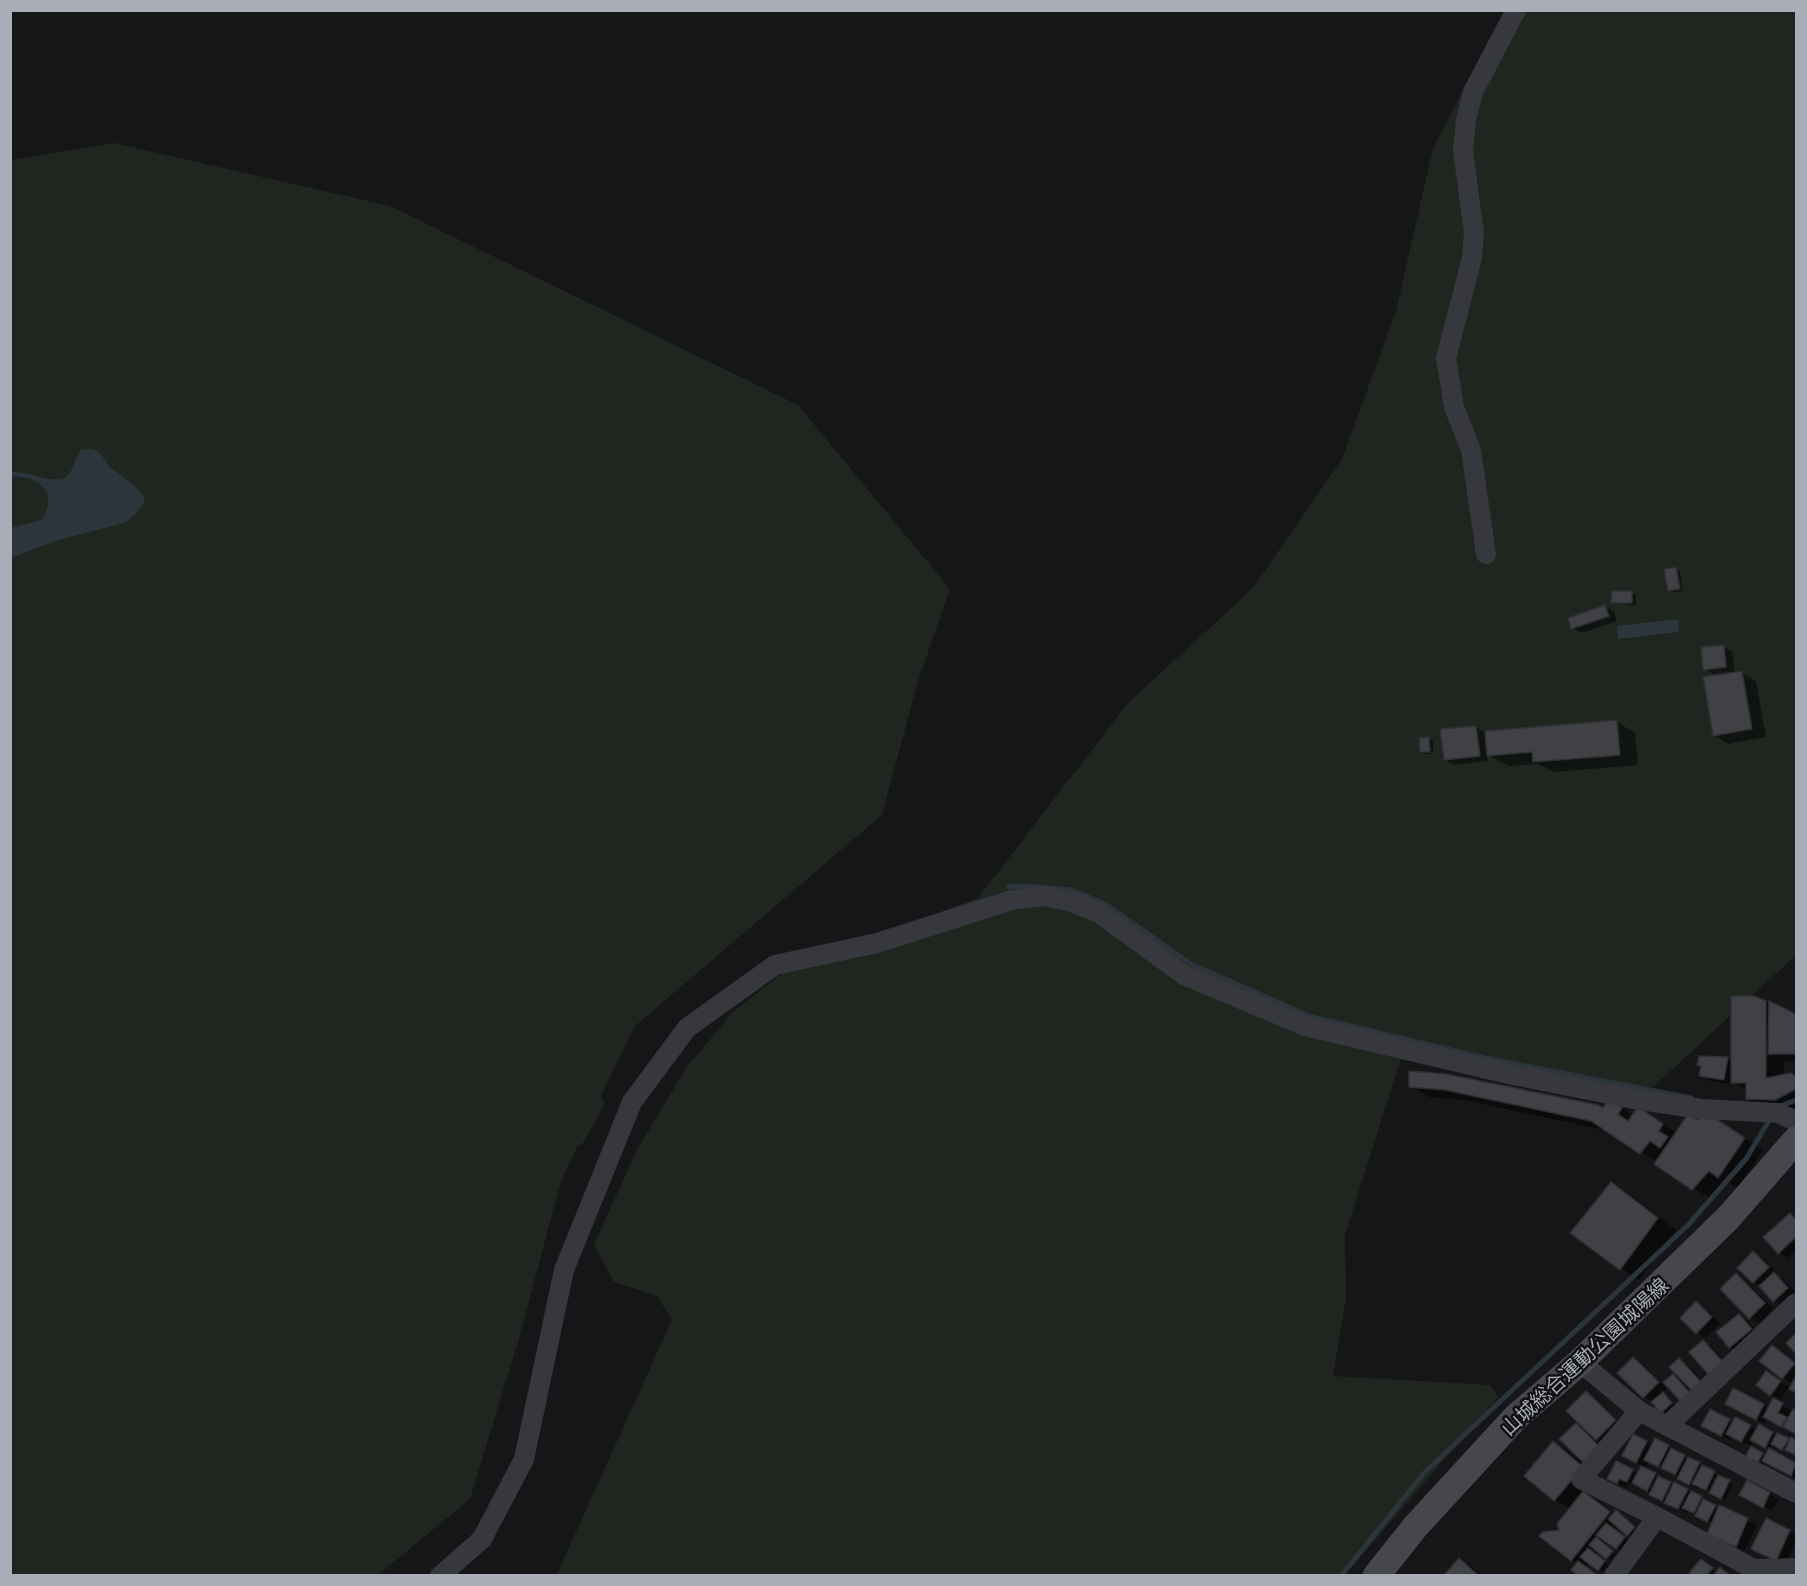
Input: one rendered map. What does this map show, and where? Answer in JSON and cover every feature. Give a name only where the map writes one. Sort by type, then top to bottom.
[{"type":"main road","name":"山城総合運動公園城陽線","points":[[1376,1575],[1415,1527],[1516,1417],[1580,1362],[1728,1218],[1797,1140]]},
{"type":"street","points":[[1486,554],[1471,450],[1454,407],[1446,358],[1472,258],[1474,233],[1463,151],[1466,120],[1473,92],[1516,10]]},
{"type":"street","points":[[440,1575],[482,1539],[524,1459],[564,1270],[632,1102],[687,1028],[775,965],[877,943],[1012,900],[1043,896],[1069,901],[1099,913],[1184,975],[1305,1026],[1504,1073],[1612,1095],[1701,1109],[1778,1113],[1797,1121]]},
{"type":"street","points":[[1667,1426],[1797,1303]]},
{"type":"street","points":[[1580,1362],[1639,1411],[1797,1493]]},
{"type":"street","points":[[1639,1411],[1581,1479],[1657,1517],[1751,1572],[1797,1568]]},
{"type":"street","points":[[1614,1575],[1657,1517]]},
{"type":"shaded area","points":[[1504,11],[1796,11],[1796,955],[1651,1089],[1401,1058],[1345,1235],[1346,1298],[1333,1376],[1490,1385],[1498,1397],[1345,1575],[556,1576],[672,1320],[657,1296],[614,1282],[594,1244],[637,1150],[686,1068],[733,1012],[787,969],[978,898],[1128,703],[1253,588],[1342,459],[1396,311],[1433,148]]},
{"type":"shaded area","points":[[114,143],[390,206],[798,405],[950,589],[918,681],[882,815],[635,1026],[601,1096],[605,1104],[583,1143],[577,1147],[561,1181],[520,1335],[470,1499],[378,1575],[11,1575],[11,160]]},
{"type":"shaded area","points":[[82,449],[93,449],[100,453],[109,466],[136,487],[144,497],[144,502],[137,513],[124,523],[58,540],[11,558],[11,528],[41,520],[48,502],[44,488],[38,483],[21,477],[11,477],[11,472],[54,479],[64,478],[70,472]]},
{"type":"shaded area","points":[[1678,619],[1679,632],[1618,639],[1617,626]]},
{"type":"building","points":[[1676,567],[1680,589],[1668,591],[1664,569]]},
{"type":"building","points":[[1612,591],[1632,591],[1632,603],[1611,603]]},
{"type":"building","points":[[1605,605],[1609,616],[1571,629],[1568,618]]},
{"type":"building","points":[[1724,645],[1726,667],[1703,670],[1701,647]]},
{"type":"building","points":[[1742,671],[1752,729],[1713,736],[1703,677]]},
{"type":"building","points":[[1617,720],[1620,755],[1533,762],[1532,752],[1487,756],[1485,731]]},
{"type":"building","points":[[1476,726],[1480,756],[1444,760],[1440,729]]},
{"type":"building","points":[[1429,737],[1430,752],[1420,752],[1419,738]]},
{"type":"building","points":[[1731,996],[1754,996],[1766,1001],[1766,1078],[1791,1073],[1796,1077],[1796,1089],[1775,1100],[1746,1099],[1746,1083],[1731,1083]]},
{"type":"building","points":[[1769,1001],[1796,1014],[1796,1059],[1795,1054],[1768,1054]]},
{"type":"building","points":[[1699,1056],[1728,1057],[1724,1080],[1699,1076],[1701,1066],[1697,1065]]},
{"type":"building","points":[[1409,1071],[1446,1074],[1598,1105],[1603,1108],[1609,1099],[1622,1108],[1618,1114],[1628,1121],[1638,1107],[1663,1124],[1659,1131],[1668,1137],[1660,1148],[1650,1141],[1640,1154],[1591,1121],[1445,1090],[1409,1087]]},
{"type":"building","points":[[1704,1111],[1745,1138],[1718,1178],[1709,1171],[1692,1190],[1654,1164],[1688,1114],[1698,1120]]},
{"type":"building","points":[[1611,1182],[1658,1218],[1620,1270],[1570,1233]]},
{"type":"building","points":[[1790,1213],[1796,1220],[1796,1237],[1778,1254],[1763,1237]]},
{"type":"building","points":[[1753,1251],[1769,1267],[1753,1283],[1737,1268]]},
{"type":"building","points":[[1774,1272],[1788,1288],[1773,1302],[1759,1286]]},
{"type":"building","points":[[1736,1273],[1765,1303],[1749,1319],[1720,1289]]},
{"type":"building","points":[[1696,1301],[1712,1317],[1696,1334],[1680,1318]]},
{"type":"building","points":[[1739,1314],[1752,1329],[1729,1348],[1716,1332]]},
{"type":"building","points":[[1796,1333],[1796,1354],[1786,1343]]},
{"type":"building","points":[[1703,1340],[1723,1362],[1709,1375],[1689,1352]]},
{"type":"building","points":[[1772,1345],[1795,1363],[1782,1379],[1759,1361]]},
{"type":"building","points":[[1633,1357],[1659,1382],[1643,1398],[1617,1373]]},
{"type":"building","points":[[1679,1358],[1701,1382],[1692,1391],[1669,1367]]},
{"type":"building","points":[[1766,1371],[1781,1381],[1770,1396],[1756,1385]]},
{"type":"building","points":[[1673,1374],[1690,1393],[1680,1401],[1663,1382]]},
{"type":"building","points":[[1796,1376],[1796,1393],[1789,1389]]},
{"type":"building","points":[[1733,1388],[1764,1404],[1756,1420],[1725,1404]]},
{"type":"building","points":[[1586,1391],[1616,1420],[1596,1440],[1566,1411]]},
{"type":"building","points":[[1663,1392],[1672,1403],[1661,1413],[1651,1402]]},
{"type":"building","points":[[1773,1398],[1783,1403],[1778,1413],[1787,1417],[1781,1427],[1763,1417]]},
{"type":"building","points":[[1710,1409],[1730,1419],[1721,1436],[1701,1426]]},
{"type":"building","points":[[1793,1409],[1796,1411],[1796,1434],[1783,1427]]},
{"type":"building","points":[[1735,1417],[1751,1425],[1741,1442],[1726,1434]]},
{"type":"building","points":[[1576,1423],[1599,1446],[1583,1462],[1559,1439]]},
{"type":"building","points":[[1759,1424],[1773,1432],[1765,1448],[1750,1440]]},
{"type":"building","points":[[1777,1433],[1789,1438],[1782,1450],[1771,1444]]},
{"type":"building","points":[[1633,1434],[1647,1441],[1636,1463],[1622,1456]]},
{"type":"building","points":[[1791,1437],[1796,1440],[1795,1455],[1785,1450]]},
{"type":"building","points":[[1655,1438],[1669,1445],[1658,1467],[1644,1460]]},
{"type":"building","points":[[1553,1441],[1583,1467],[1554,1501],[1524,1476]]},
{"type":"building","points":[[1751,1446],[1763,1453],[1757,1464],[1745,1458]]},
{"type":"building","points":[[1671,1448],[1685,1455],[1675,1475],[1661,1468]]},
{"type":"building","points":[[1769,1448],[1796,1463],[1791,1476],[1762,1461]]},
{"type":"building","points":[[1688,1457],[1700,1462],[1689,1485],[1677,1479]]},
{"type":"building","points":[[1616,1461],[1633,1469],[1627,1482],[1619,1479],[1617,1484],[1607,1479]]},
{"type":"building","points":[[1702,1465],[1715,1471],[1706,1490],[1692,1484]]},
{"type":"building","points":[[1641,1466],[1656,1473],[1647,1491],[1632,1483]]},
{"type":"building","points":[[1718,1475],[1730,1480],[1721,1499],[1709,1493]]},
{"type":"building","points":[[1658,1476],[1671,1482],[1662,1501],[1649,1495]]},
{"type":"building","points":[[1747,1480],[1770,1492],[1763,1508],[1739,1495]]},
{"type":"building","points":[[1674,1482],[1688,1489],[1678,1509],[1664,1503]]},
{"type":"building","points":[[1583,1491],[1610,1512],[1571,1561],[1539,1536],[1543,1532],[1559,1530],[1557,1524]]},
{"type":"building","points":[[1691,1491],[1702,1496],[1694,1513],[1682,1508]]},
{"type":"building","points":[[1703,1499],[1716,1505],[1707,1522],[1695,1516]]},
{"type":"building","points":[[1719,1505],[1748,1518],[1736,1547],[1707,1534]]},
{"type":"building","points":[[1616,1510],[1635,1527],[1627,1536],[1608,1519]]},
{"type":"building","points":[[1766,1518],[1790,1530],[1776,1561],[1751,1549]]},
{"type":"building","points":[[1606,1523],[1625,1537],[1616,1549],[1596,1535]]},
{"type":"building","points":[[1596,1537],[1613,1551],[1606,1559],[1589,1545]]},
{"type":"building","points":[[1588,1548],[1605,1561],[1598,1571],[1580,1557]]},
{"type":"building","points":[[1459,1558],[1479,1576],[1443,1576]]},
{"type":"building","points":[[1701,1559],[1713,1568],[1706,1576],[1692,1576],[1689,1573]]},
{"type":"building","points":[[1578,1561],[1596,1574],[1579,1576],[1571,1570]]},
{"type":"building","points":[[1720,1567],[1730,1576],[1713,1576]]},
{"type":"waterway","points":[[1008,887],[1029,886],[1072,890],[1105,904],[1191,964],[1309,1016],[1485,1058],[1691,1098]]},
{"type":"waterway","points":[[1778,1107],[1796,1100]]},
{"type":"waterway","points":[[1341,1576],[1424,1473],[1688,1225],[1746,1159],[1770,1119]]}]
